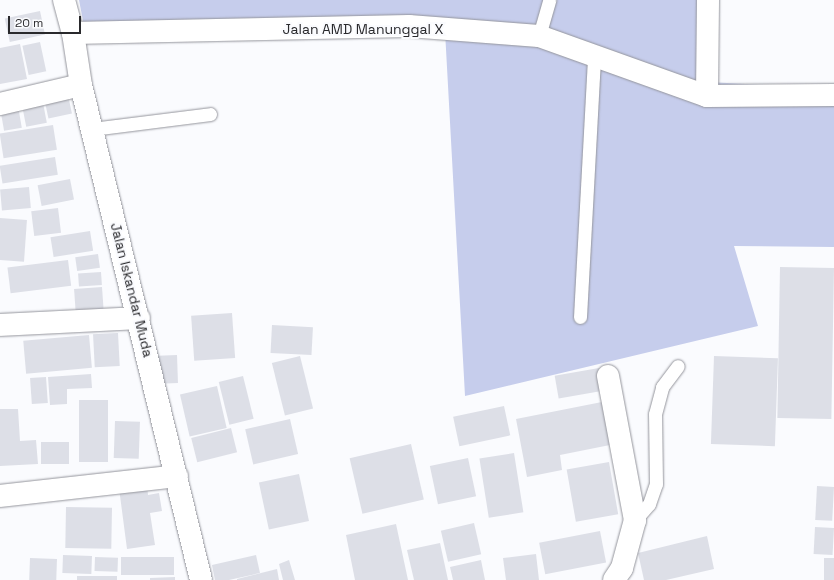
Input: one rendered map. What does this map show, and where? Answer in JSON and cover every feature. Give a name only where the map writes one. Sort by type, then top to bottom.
[{"type":"street","name":"Jalan Iskandar Muda","points":[[64,0],[73,33],[81,85],[139,318],[201,580]]},
{"type":"street","points":[[707,96],[708,0]]},
{"type":"street","name":"Jalan AMD Manunggal X","points":[[73,33],[409,26],[539,36],[707,96],[834,95]]},
{"type":"street","points":[[0,104],[81,85]]},
{"type":"street","points":[[0,325],[139,318]]},
{"type":"street","points":[[608,376],[635,520],[622,568],[614,580]]},
{"type":"street","points":[[0,496],[177,476]]},
{"type":"lane","points":[[539,36],[549,0]]},
{"type":"lane","points":[[580,317],[594,56]]},
{"type":"lane","points":[[92,129],[210,114]]},
{"type":"lane","points":[[635,520],[649,504],[656,484],[655,414],[662,387],[678,366]]},
{"type":"shaded area","points":[[79,0],[706,0],[708,82],[834,89],[834,247],[734,246],[758,326],[465,396],[445,31],[86,36]]},
{"type":"building","points":[[40,11],[45,34],[10,42],[5,18]]},
{"type":"building","points":[[40,42],[46,71],[29,75],[22,46]]},
{"type":"building","points":[[20,44],[27,79],[0,84],[0,48]]},
{"type":"building","points":[[68,95],[72,114],[48,119],[45,100]]},
{"type":"building","points":[[43,103],[47,123],[26,127],[22,107]]},
{"type":"building","points":[[18,106],[22,128],[4,131],[0,109]]},
{"type":"building","points":[[53,125],[57,150],[4,158],[0,133]]},
{"type":"building","points":[[55,157],[58,175],[3,184],[0,166]]},
{"type":"building","points":[[70,179],[74,200],[42,206],[38,185]]},
{"type":"building","points":[[29,187],[31,208],[2,210],[0,190]]},
{"type":"building","points":[[58,208],[61,233],[34,236],[31,211]]},
{"type":"building","points":[[0,218],[27,220],[24,262],[0,260]]},
{"type":"building","points":[[90,231],[93,251],[54,257],[50,237]]},
{"type":"building","points":[[98,254],[100,268],[77,271],[75,257]]},
{"type":"building","points":[[68,260],[71,286],[11,293],[7,267]]},
{"type":"building","points":[[780,267],[834,268],[831,419],[777,418]]},
{"type":"building","points":[[101,272],[102,285],[79,287],[78,274]]},
{"type":"building","points":[[102,287],[104,315],[76,317],[74,289]]},
{"type":"building","points":[[232,313],[235,358],[194,361],[191,316]]},
{"type":"building","points":[[272,325],[313,327],[311,355],[271,353]]},
{"type":"building","points":[[118,333],[120,366],[95,367],[93,334]]},
{"type":"building","points":[[89,335],[92,368],[26,374],[23,341]]},
{"type":"building","points":[[177,355],[178,383],[159,384],[158,356]]},
{"type":"building","points":[[300,356],[313,408],[285,415],[272,363]]},
{"type":"building","points":[[714,356],[778,358],[775,446],[711,444]]},
{"type":"building","points":[[599,368],[603,391],[559,398],[555,376]]},
{"type":"building","points":[[91,374],[92,388],[67,389],[67,404],[50,405],[48,377]]},
{"type":"building","points":[[243,376],[254,419],[229,425],[219,382]]},
{"type":"building","points":[[46,377],[48,403],[32,404],[30,378]]},
{"type":"building","points":[[217,386],[227,428],[190,436],[180,395]]},
{"type":"building","points":[[79,400],[108,400],[108,462],[79,462]]},
{"type":"building","points":[[607,401],[615,444],[560,455],[562,470],[527,477],[516,419]]},
{"type":"building","points":[[504,406],[510,435],[459,446],[453,417]]},
{"type":"building","points":[[0,409],[18,409],[20,441],[36,440],[38,464],[0,466]]},
{"type":"building","points":[[290,419],[298,454],[253,464],[245,429]]},
{"type":"building","points":[[115,421],[140,422],[139,459],[114,458]]},
{"type":"building","points":[[231,428],[237,452],[197,462],[191,438]]},
{"type":"building","points":[[41,442],[69,442],[69,464],[41,464]]},
{"type":"building","points":[[411,444],[424,500],[362,514],[350,458]]},
{"type":"building","points":[[514,453],[523,512],[489,518],[479,458]]},
{"type":"building","points":[[468,458],[476,496],[438,504],[430,466]]},
{"type":"building","points":[[609,462],[618,514],[576,522],[567,469]]},
{"type":"building","points":[[299,474],[309,521],[269,529],[259,483]]},
{"type":"building","points":[[147,484],[148,495],[159,493],[162,511],[150,513],[155,545],[127,549],[119,488]]},
{"type":"building","points":[[817,486],[834,487],[832,521],[815,520]]},
{"type":"building","points":[[66,507],[112,508],[111,549],[65,548]]},
{"type":"building","points":[[474,523],[481,554],[448,562],[441,531]]},
{"type":"building","points":[[396,524],[408,580],[355,580],[346,535]]},
{"type":"building","points":[[815,527],[834,528],[833,555],[814,554]]},
{"type":"building","points":[[600,531],[606,562],[545,574],[539,543]]},
{"type":"building","points":[[707,536],[714,569],[666,580],[644,580],[638,553]]},
{"type":"building","points":[[440,543],[448,580],[414,580],[407,550]]},
{"type":"building","points":[[536,554],[539,580],[506,580],[503,558]]},
{"type":"building","points":[[63,555],[92,556],[91,574],[62,573]]},
{"type":"building","points":[[256,555],[260,573],[229,580],[215,580],[212,565]]},
{"type":"building","points":[[95,557],[118,558],[117,572],[95,571]]},
{"type":"building","points":[[121,557],[174,557],[174,575],[121,575]]},
{"type":"building","points":[[30,558],[57,559],[56,580],[29,580]]},
{"type":"building","points":[[824,558],[834,558],[834,580],[824,580]]},
{"type":"building","points":[[289,560],[295,580],[283,580],[279,564]]},
{"type":"building","points":[[481,560],[485,580],[453,580],[450,567]]},
{"type":"building","points":[[277,569],[279,580],[237,580],[237,579]]},
{"type":"building","points":[[77,576],[117,576],[117,580],[77,580]]},
{"type":"building","points":[[175,577],[175,580],[150,580],[150,578]]}]
